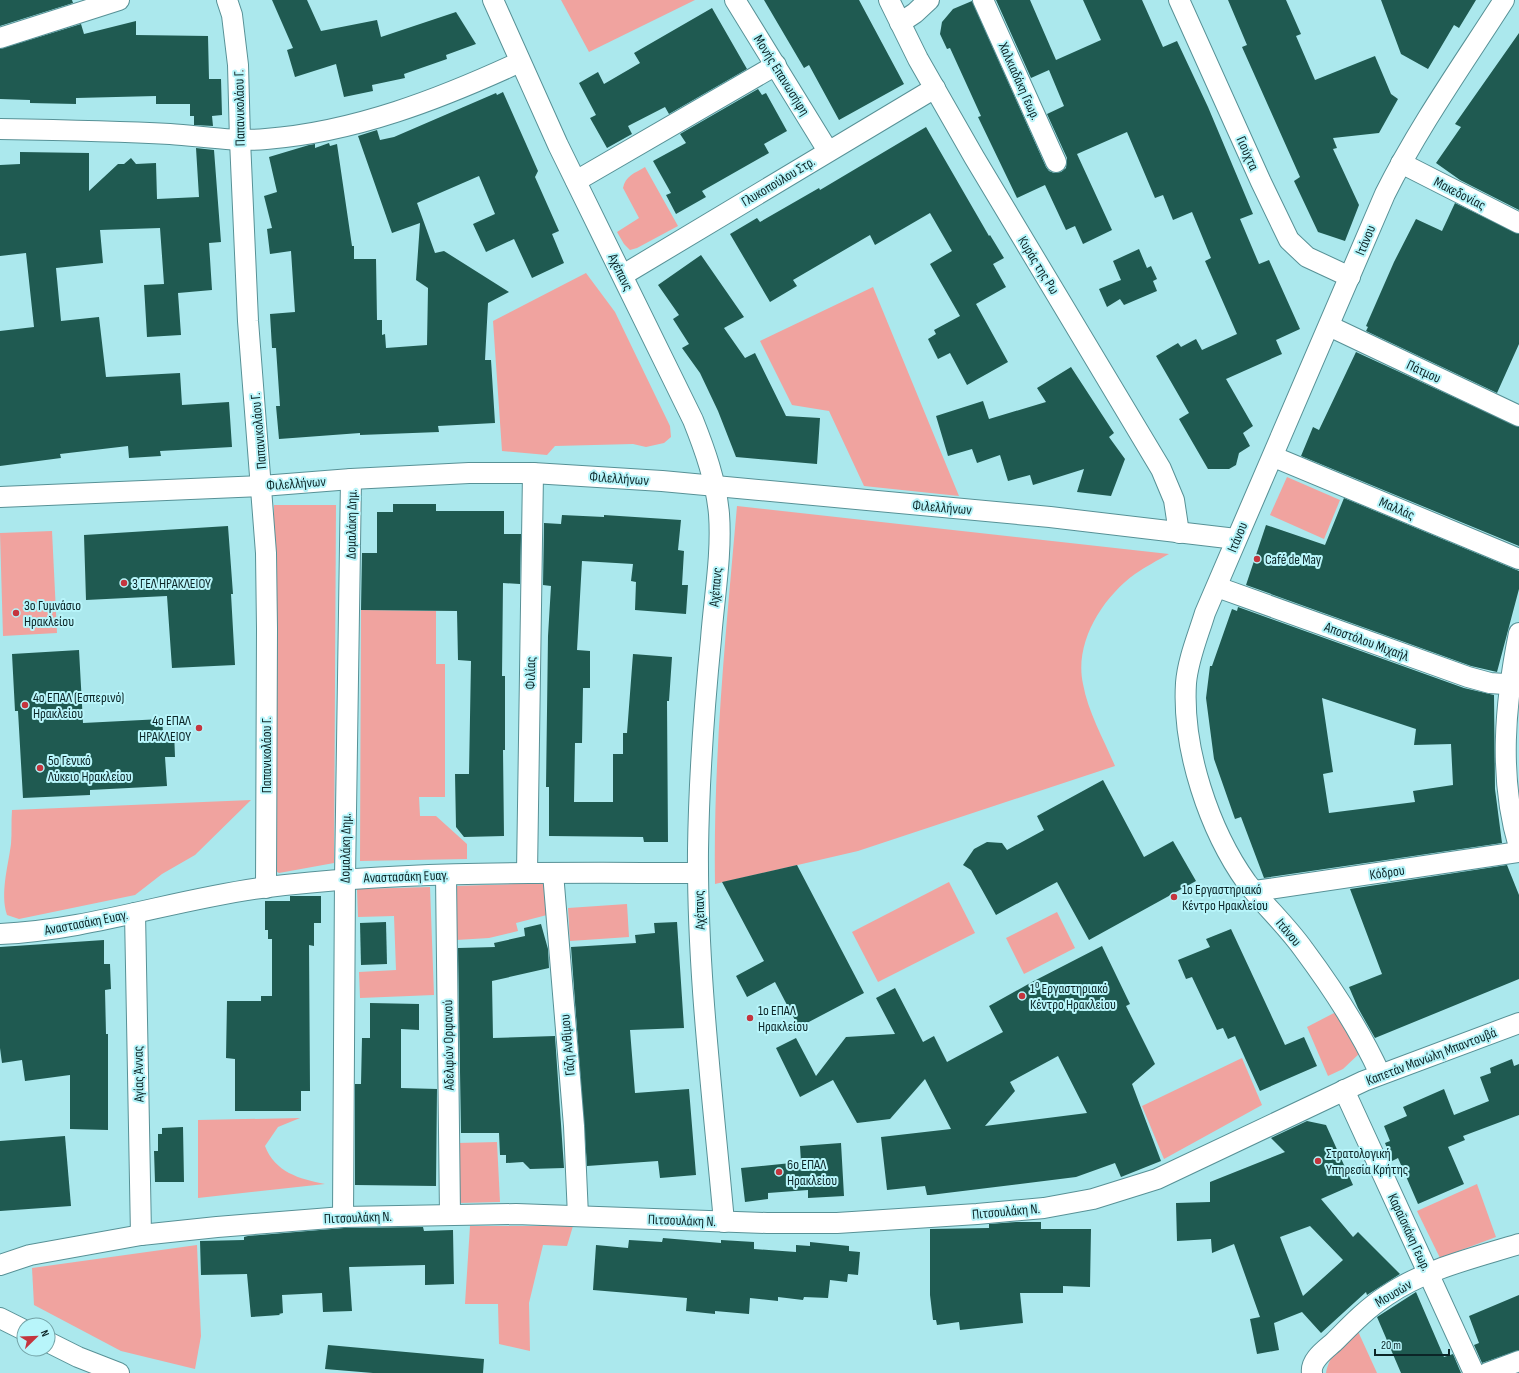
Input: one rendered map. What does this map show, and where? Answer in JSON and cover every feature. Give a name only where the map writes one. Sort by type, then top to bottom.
[{"type":"street","points":[[0,38],[119,0]]},
{"type":"street","name":"Παπανικολάου Γ.","points":[[228,0],[232,15],[238,66],[248,320],[262,486],[268,629],[266,888]]},
{"type":"street","name":"Αχέπανς","points":[[493,0],[576,182],[693,420],[707,457],[715,486],[719,533],[706,696],[698,873],[706,1020],[724,1222]]},
{"type":"street","name":"Μονής Επανωσήφη","points":[[735,0],[828,151]]},
{"type":"street","name":"Κυράς της Ρω","points":[[889,0],[935,88],[1006,211],[1161,469],[1174,500],[1179,533]]},
{"type":"street","points":[[900,23],[915,13],[929,0]]},
{"type":"street","name":"Χαλκιαδάκη Γεωρ.","points":[[983,0],[1056,162]]},
{"type":"street","name":"Γιούχτα","points":[[1179,0],[1264,189],[1289,240],[1307,258],[1350,277]]},
{"type":"street","name":"Ιτάνου","points":[[1380,1074],[1361,1034],[1334,992],[1304,949],[1255,891],[1234,862],[1212,817],[1196,769],[1188,737],[1186,683],[1189,666],[1205,613],[1236,539],[1274,457],[1350,277],[1401,163],[1504,0]]},
{"type":"street","points":[[0,129],[129,132],[240,140],[285,137],[368,120],[418,105],[469,86],[520,62]]},
{"type":"street","points":[[576,182],[776,65]]},
{"type":"street","name":"Γλυκοπούλου Στρ.","points":[[623,275],[935,88]]},
{"type":"street","name":"Μακεδονίας","points":[[1401,163],[1519,223]]},
{"type":"street","name":"Πάτμου","points":[[1329,326],[1519,416]]},
{"type":"street","name":"Μαλλάς","points":[[1274,457],[1519,559]]},
{"type":"street","name":"Φιλελλήνων","points":[[0,497],[262,486],[351,478],[469,473],[532,473],[606,477],[715,486],[1050,517],[1236,539]]},
{"type":"street","name":"Φιλίας","points":[[527,873],[532,473]]},
{"type":"street","name":"Δομαλάκη Δημ.","points":[[343,1217],[345,878],[351,478]]},
{"type":"street","name":"Αποστόλου Μιχαήλ","points":[[1217,587],[1468,677],[1490,683],[1514,685]]},
{"type":"street","points":[[1519,633],[1514,685],[1505,740],[1507,784],[1512,817],[1519,847]]},
{"type":"street","name":"Κόδρου","points":[[1255,891],[1519,852]]},
{"type":"street","name":"Αναστασάκη Ευαγ.","points":[[0,934],[43,932],[266,888],[345,878],[527,873],[698,873]]},
{"type":"street","name":"Γάζη Ανθίμου","points":[[553,873],[573,1119],[578,1216]]},
{"type":"street","name":"Αδελφών Ορφανού","points":[[446,875],[450,1214]]},
{"type":"street","name":"Αγίας Άννας","points":[[135,913],[141,1235]]},
{"type":"street","name":"Καπετάν Μανώλη Μπαντουβά","points":[[1344,1090],[1380,1074],[1519,1023]]},
{"type":"street","name":"Πιτσουλάκη Ν.","points":[[0,1264],[30,1255],[141,1235],[343,1217],[450,1214],[578,1216],[724,1222],[837,1223],[1020,1211],[1087,1200],[1157,1179],[1344,1090]]},
{"type":"street","name":"Καραϊσκάκη Γεωρ.","points":[[1344,1090],[1430,1274],[1474,1373]]},
{"type":"street","name":"Μουσών","points":[[1312,1370],[1316,1359],[1372,1305],[1403,1286],[1449,1266],[1519,1244]]},
{"type":"street","points":[[0,1318],[16,1326]]},
{"type":"street","points":[[56,1346],[78,1357],[119,1373]]},
{"type":"street","points":[[1488,1373],[1519,1361]]},
{"type":"shaded area","points":[[561,0],[695,0],[589,52]]},
{"type":"shaded area","points":[[645,167],[678,226],[637,248],[630,250],[624,244],[617,232],[639,218],[623,188],[628,178]]},
{"type":"shaded area","points":[[586,273],[615,312],[670,426],[671,437],[664,443],[646,447],[633,444],[555,446],[547,455],[502,451],[493,321]]},
{"type":"shaded area","points":[[873,287],[959,496],[864,486],[829,411],[792,405],[760,341]]},
{"type":"shaded area","points":[[1287,477],[1340,500],[1324,539],[1270,515]]},
{"type":"shaded area","points":[[274,505],[336,505],[334,863],[279,873],[270,868]]},
{"type":"shaded area","points":[[737,506],[1169,554],[1135,574],[1112,596],[1093,623],[1083,653],[1081,668],[1085,694],[1092,715],[1115,766],[858,851],[715,884],[718,742]]},
{"type":"shaded area","points":[[52,531],[57,633],[3,636],[0,533]]},
{"type":"shaded area","points":[[361,610],[436,611],[436,664],[445,664],[445,797],[419,797],[420,816],[436,816],[467,844],[467,859],[360,861]]},
{"type":"shaded area","points":[[251,800],[195,855],[162,874],[135,895],[19,919],[7,915],[4,889],[11,844],[12,810]]},
{"type":"shaded area","points":[[949,882],[975,933],[878,982],[852,932]]},
{"type":"shaded area","points":[[544,883],[547,915],[516,923],[518,931],[489,938],[456,940],[455,886]]},
{"type":"shaded area","points":[[430,887],[434,995],[360,998],[359,972],[396,970],[394,916],[358,917],[357,889]]},
{"type":"shaded area","points":[[627,904],[629,937],[570,941],[568,908]]},
{"type":"shaded area","points":[[1057,912],[1075,948],[1024,974],[1006,938]]},
{"type":"shaded area","points":[[1336,1012],[1362,1051],[1343,1069],[1328,1076],[1307,1027]]},
{"type":"shaded area","points":[[1242,1058],[1262,1105],[1164,1159],[1142,1106]]},
{"type":"shaded area","points":[[300,1118],[278,1127],[265,1146],[269,1155],[275,1162],[289,1173],[306,1180],[325,1184],[198,1198],[198,1120]]},
{"type":"shaded area","points":[[497,1142],[500,1202],[459,1203],[457,1143]]},
{"type":"shaded area","points":[[1477,1184],[1496,1237],[1440,1258],[1417,1211]]},
{"type":"shaded area","points":[[470,1226],[573,1226],[567,1246],[543,1245],[529,1303],[530,1351],[499,1344],[498,1304],[465,1304]]},
{"type":"shaded area","points":[[197,1245],[201,1336],[195,1369],[121,1351],[34,1305],[32,1268]]},
{"type":"shaded area","points":[[1356,1327],[1377,1373],[1326,1373],[1330,1360]]},
{"type":"building","points":[[0,0],[72,0],[73,3],[0,26]]},
{"type":"building","points":[[272,0],[307,0],[321,31],[377,20],[381,37],[456,12],[476,44],[446,55],[447,59],[404,74],[405,78],[372,85],[373,91],[344,97],[336,64],[295,77],[287,50],[293,48]]},
{"type":"building","points":[[764,0],[859,0],[904,84],[839,120],[809,65],[804,68]]},
{"type":"building","points":[[996,0],[1030,0],[1056,60],[1101,40],[1083,0],[1142,0],[1163,47],[1177,41],[1208,107],[1253,214],[1240,219],[1259,264],[1269,260],[1300,329],[1276,340],[1282,354],[1226,379],[1253,426],[1243,433],[1250,446],[1239,453],[1236,465],[1229,469],[1208,469],[1179,419],[1189,413],[1156,356],[1178,343],[1181,347],[1196,339],[1202,350],[1237,334],[1205,261],[1211,258],[1192,212],[1173,220],[1163,195],[1155,198],[1127,132],[1077,154],[1112,230],[1083,244],[1075,226],[1066,230],[1045,185],[1017,198],[978,117],[981,116],[950,48],[947,49],[940,34],[942,22],[953,9],[972,1],[1046,167],[1049,171],[1054,173],[1061,172],[1066,168],[1067,158],[1047,114],[1064,106],[1049,70],[1031,78]]},
{"type":"building","points":[[1228,0],[1286,0],[1301,34],[1296,36],[1315,80],[1375,56],[1391,94],[1398,99],[1379,133],[1333,138],[1337,148],[1333,149],[1359,205],[1345,241],[1318,232],[1294,181],[1300,177],[1242,47],[1247,45]]},
{"type":"building","points":[[1381,0],[1476,0],[1459,28],[1454,25],[1428,69],[1401,54]]},
{"type":"building","points":[[712,8],[747,69],[669,114],[665,107],[628,126],[632,134],[607,148],[590,118],[596,115],[579,83],[598,72],[604,84],[640,63],[634,53]]},
{"type":"building","points":[[136,21],[136,35],[208,36],[209,79],[221,79],[222,115],[212,116],[213,126],[194,125],[194,116],[190,116],[190,104],[156,104],[156,96],[76,98],[76,104],[30,103],[30,100],[0,99],[0,49],[81,24],[84,34]]},
{"type":"building","points":[[1519,33],[1519,210],[1460,180],[1436,163],[1461,127],[1455,124]]},
{"type":"building","points":[[758,89],[762,95],[766,93],[787,131],[764,144],[769,153],[702,191],[706,197],[676,214],[666,195],[671,193],[653,161],[686,143],[680,134]]},
{"type":"building","points":[[503,92],[538,171],[535,177],[559,231],[552,234],[564,263],[532,278],[514,239],[486,252],[473,224],[495,214],[479,176],[417,203],[435,253],[444,251],[509,292],[488,303],[485,360],[491,360],[495,423],[438,426],[439,432],[360,435],[360,433],[279,439],[276,406],[280,406],[276,348],[272,348],[270,314],[295,312],[291,251],[270,254],[267,229],[272,228],[264,196],[277,192],[269,157],[309,145],[315,144],[315,148],[329,143],[330,146],[337,144],[352,246],[354,246],[354,259],[376,259],[377,320],[382,320],[382,335],[385,334],[386,348],[427,345],[428,288],[416,280],[420,223],[392,233],[358,136],[377,130],[380,140],[394,137],[496,93],[497,95]]},
{"type":"building","points":[[926,127],[989,236],[990,235],[1004,258],[993,264],[1006,287],[976,304],[1008,362],[967,385],[950,353],[938,359],[928,339],[936,334],[934,330],[960,316],[930,264],[952,251],[930,213],[875,245],[870,235],[793,280],[797,286],[770,302],[730,234],[757,218],[760,222],[819,188],[820,190]]},
{"type":"building","points":[[196,148],[214,150],[221,242],[209,243],[212,290],[178,293],[181,335],[147,337],[144,285],[164,284],[160,228],[100,230],[103,263],[56,268],[61,321],[99,317],[106,377],[180,373],[182,405],[229,402],[232,447],[160,451],[161,456],[129,458],[128,446],[60,454],[61,458],[0,466],[0,331],[34,327],[26,253],[0,256],[0,165],[20,164],[20,152],[89,153],[89,191],[118,164],[124,164],[131,158],[136,164],[156,163],[157,199],[199,197]]},
{"type":"building","points":[[1455,203],[1519,234],[1519,344],[1497,393],[1366,331],[1368,327],[1366,326],[1394,262],[1416,219],[1442,231]]},
{"type":"building","points":[[1139,249],[1147,268],[1151,266],[1157,279],[1153,281],[1157,291],[1124,305],[1120,299],[1107,307],[1099,289],[1121,280],[1113,261]]},
{"type":"building","points":[[701,255],[744,317],[724,328],[745,358],[755,353],[786,416],[820,418],[817,464],[736,457],[718,411],[700,373],[682,348],[689,344],[673,319],[679,315],[658,285]]},
{"type":"building","points":[[1356,352],[1519,427],[1519,546],[1301,456],[1313,427],[1319,430]]},
{"type":"building","points":[[1071,367],[1114,433],[1109,437],[1125,459],[1111,496],[1077,492],[1084,469],[1033,485],[1030,475],[1008,481],[1000,455],[977,463],[972,449],[948,456],[936,416],[983,401],[989,419],[1046,402],[1037,388]]},
{"type":"building","points":[[1344,498],[1519,571],[1519,589],[1497,672],[1471,666],[1246,585],[1266,525],[1325,545]]},
{"type":"building","points":[[393,504],[436,504],[436,511],[504,511],[504,534],[521,534],[520,584],[503,583],[502,676],[505,676],[505,750],[503,750],[504,836],[464,837],[456,827],[455,774],[469,774],[471,661],[458,660],[457,611],[361,610],[362,553],[377,553],[377,512],[393,512]]},
{"type":"building","points":[[562,515],[604,517],[604,515],[681,520],[678,550],[684,551],[682,585],[688,585],[686,614],[635,610],[636,582],[631,581],[633,564],[582,561],[577,650],[590,651],[590,688],[583,688],[582,743],[575,743],[574,802],[613,802],[613,754],[623,754],[623,733],[627,733],[633,654],[672,657],[669,701],[667,701],[668,842],[644,842],[643,837],[549,836],[549,787],[546,787],[548,636],[551,586],[543,585],[544,523],[561,524]]},
{"type":"building","points":[[228,526],[233,594],[231,594],[235,665],[172,668],[167,596],[86,600],[84,535]]},
{"type":"building","points":[[1238,607],[1464,688],[1494,695],[1495,789],[1502,843],[1264,878],[1241,817],[1235,819],[1214,759],[1206,698],[1210,666],[1212,666],[1232,609],[1237,611]],"holes":[[[1322,698],[1416,729],[1414,745],[1451,744],[1453,785],[1413,791],[1415,802],[1329,813],[1323,774],[1333,772]]]},
{"type":"building","points":[[79,650],[83,723],[162,719],[163,732],[174,731],[175,757],[165,757],[167,786],[90,790],[90,795],[23,798],[18,711],[15,711],[12,654]]},
{"type":"building","points":[[1103,780],[1144,857],[1173,841],[1196,881],[1089,940],[1057,882],[996,915],[971,870],[963,865],[974,849],[987,842],[1002,843],[1007,850],[1044,830],[1037,816]]},
{"type":"building","points":[[797,865],[864,993],[805,1024],[797,1024],[775,982],[747,997],[736,976],[764,961],[722,882]]},
{"type":"building","points":[[1507,865],[1519,895],[1519,979],[1375,1038],[1358,1008],[1349,987],[1382,974],[1350,889]]},
{"type":"building","points":[[290,896],[321,896],[321,923],[314,923],[314,946],[309,945],[310,1091],[301,1091],[301,1111],[235,1111],[235,1059],[226,1058],[227,1001],[261,1001],[261,996],[272,996],[272,939],[268,939],[268,930],[265,930],[265,901],[290,901]]},
{"type":"building","points":[[386,922],[387,964],[361,965],[360,923]]},
{"type":"building","points":[[677,922],[684,1028],[630,1030],[635,1093],[689,1089],[696,1175],[660,1178],[658,1161],[587,1166],[571,947],[636,943],[635,935],[655,933],[654,923]]},
{"type":"building","points":[[541,924],[548,949],[549,968],[492,981],[493,1038],[555,1036],[564,1168],[530,1169],[523,1162],[506,1163],[506,1155],[500,1155],[499,1133],[461,1133],[458,948],[495,947],[494,943],[525,936],[524,928]]},
{"type":"building","points":[[1231,929],[1285,1045],[1304,1037],[1317,1066],[1260,1091],[1235,1036],[1228,1039],[1223,1028],[1217,1030],[1192,977],[1186,979],[1178,960],[1210,947],[1206,939]]},
{"type":"building","points":[[104,940],[104,964],[110,964],[111,989],[105,990],[106,1034],[108,1034],[108,1130],[70,1129],[70,1075],[25,1081],[22,1060],[2,1063],[0,1048],[0,947]]},
{"type":"building","points":[[1102,946],[1130,1004],[1126,1006],[1155,1064],[1132,1084],[1161,1161],[1121,1177],[1115,1163],[1076,1177],[930,1195],[927,1195],[925,1186],[887,1190],[881,1137],[951,1129],[925,1079],[890,1119],[857,1123],[833,1080],[800,1097],[776,1048],[796,1038],[816,1076],[846,1037],[895,1034],[876,998],[895,988],[923,1042],[934,1036],[947,1062],[1003,1032],[989,1006]],"holes":[[[1058,1056],[1087,1113],[985,1126],[1015,1091],[1010,1082]]]},
{"type":"building","points":[[370,1003],[419,1004],[419,1030],[401,1029],[401,1088],[437,1089],[436,1186],[355,1185],[355,1084],[361,1084],[362,1038],[370,1038]]},
{"type":"building","points":[[1512,1059],[1514,1066],[1519,1064],[1519,1115],[1463,1136],[1465,1140],[1448,1147],[1464,1184],[1418,1204],[1398,1158],[1392,1161],[1385,1143],[1390,1141],[1384,1126],[1407,1116],[1403,1107],[1444,1089],[1454,1115],[1489,1101],[1480,1077],[1491,1073],[1490,1068]]},
{"type":"building","points":[[1307,1121],[1326,1125],[1353,1185],[1321,1199],[1353,1237],[1358,1232],[1400,1274],[1367,1295],[1366,1292],[1321,1333],[1302,1312],[1274,1323],[1279,1350],[1257,1354],[1250,1319],[1260,1317],[1234,1244],[1212,1253],[1211,1239],[1177,1241],[1176,1203],[1210,1202],[1210,1182],[1285,1152],[1271,1138]],"holes":[[[1310,1226],[1343,1260],[1303,1296],[1280,1237]]]},
{"type":"building","points":[[183,1127],[184,1182],[155,1182],[154,1151],[158,1151],[158,1134],[162,1134],[162,1128]]},
{"type":"building","points":[[65,1136],[71,1206],[0,1211],[0,1141]]},
{"type":"building","points":[[841,1143],[844,1196],[808,1198],[808,1190],[768,1193],[768,1199],[745,1202],[741,1168],[801,1162],[800,1146]]},
{"type":"building","points":[[1041,1222],[1041,1229],[1091,1229],[1090,1287],[1063,1286],[1063,1293],[1020,1293],[1023,1323],[960,1330],[959,1322],[937,1325],[936,1320],[933,1320],[930,1295],[930,1229],[989,1228],[989,1224]]},
{"type":"building","points":[[423,1227],[424,1231],[453,1230],[454,1284],[425,1285],[425,1265],[349,1267],[352,1311],[323,1312],[322,1293],[282,1295],[283,1313],[279,1314],[280,1315],[251,1317],[247,1274],[201,1275],[200,1241],[244,1240],[244,1237],[248,1236],[344,1228]]},
{"type":"building","points":[[663,1238],[721,1243],[721,1240],[754,1242],[754,1249],[796,1252],[796,1245],[810,1246],[810,1242],[849,1246],[849,1251],[860,1252],[858,1275],[848,1274],[847,1282],[830,1280],[828,1298],[804,1297],[803,1300],[778,1297],[778,1301],[750,1298],[749,1314],[715,1311],[715,1314],[686,1311],[687,1298],[593,1290],[596,1245],[628,1248],[629,1240],[662,1242]]},
{"type":"building","points":[[1416,1292],[1444,1357],[1453,1354],[1461,1373],[1401,1373],[1377,1317]]},
{"type":"building","points":[[1519,1295],[1519,1350],[1482,1363],[1474,1345],[1479,1343],[1469,1316]]},
{"type":"building","points":[[328,1345],[484,1359],[483,1373],[373,1373],[325,1369]]},
{"type":"place","name":"Café de May","points":[[1257,559]]},
{"type":"place","name":"3 ΓΕΛ ΗΡΑΚΛΕΙΟΥ","points":[[124,583]]},
{"type":"place","name":"3ο Γυμνάσιο Ηρακλείου","points":[[16,613]]},
{"type":"place","name":"4o ΕΠΑΛ (Εσπερινό) Ηρακλείου","points":[[25,705]]},
{"type":"place","name":"4ο ΕΠΑΛ ΗΡΑΚΛΕΙΟΥ","points":[[199,728]]},
{"type":"place","name":"5ο Γενικό Λύκειο Ηρακλείου","points":[[40,768]]},
{"type":"place","name":"1ο Εργαστηριακό Κέντρο Ηρακλείου","points":[[1174,897]]},
{"type":"place","name":"1⁰ Εργαστηριακό Κέντρο Ηρακλείου","points":[[1022,996]]},
{"type":"place","name":"1ο ΕΠΑΛ Ηρακλείου","points":[[750,1018]]},
{"type":"place","name":"Στρατολογική Υπηρεσία Κρήτης","points":[[1318,1161]]},
{"type":"place","name":"6ο ΕΠΑΛ Ηρακλείου","points":[[779,1172]]}]
